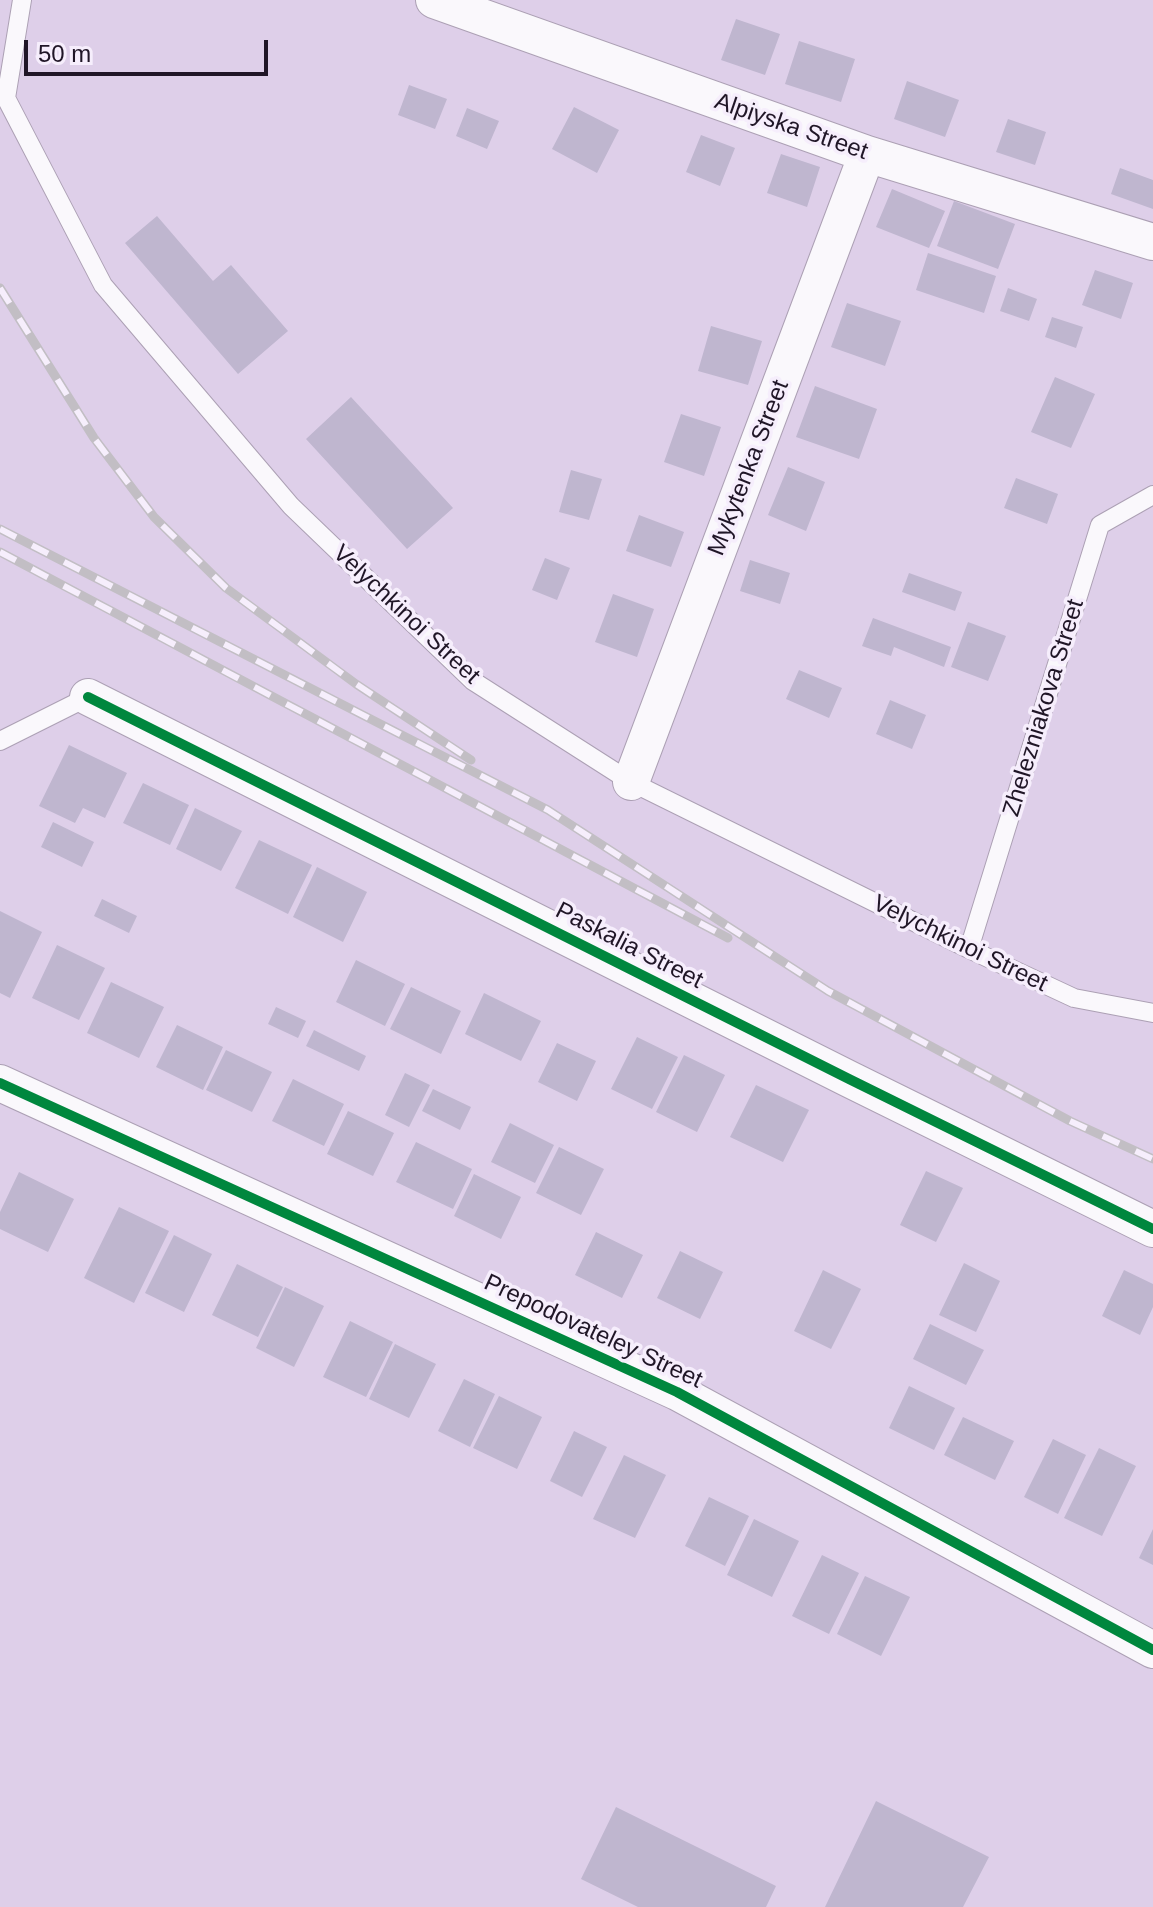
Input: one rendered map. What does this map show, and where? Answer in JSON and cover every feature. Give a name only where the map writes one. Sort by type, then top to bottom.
[{"type":"street","name":"Alpiyska Street","points":[[434,0],[867,154],[1153,242]]},
{"type":"street","name":"Mykytenka Street","points":[[631,782],[867,154]]},
{"type":"street","name":"Paskalia Street","points":[[88,697],[1153,1229]]},
{"type":"street","name":"Prepodovateley Street","points":[[0,1083],[677,1392],[1153,1650]]},
{"type":"lane","name":"Velychkinoi Street","points":[[22,0],[3,96],[103,285],[291,506],[473,681],[631,782],[969,949],[1074,998],[1153,1013]]},
{"type":"lane","name":"Zhelezniakova Street","points":[[969,949],[1100,525],[1153,495]]},
{"type":"lane","points":[[0,741],[88,697]]},
{"type":"building","points":[[736,19],[780,34],[765,75],[721,60]]},
{"type":"building","points":[[799,41],[855,59],[841,102],[785,84]]},
{"type":"building","points":[[907,81],[959,100],[945,137],[894,119]]},
{"type":"building","points":[[409,85],[447,99],[435,129],[398,115]]},
{"type":"building","points":[[574,107],[619,130],[597,173],[552,149]]},
{"type":"building","points":[[467,108],[499,121],[487,149],[456,136]]},
{"type":"building","points":[[1008,119],[1046,132],[1035,165],[996,152]]},
{"type":"building","points":[[701,135],[735,148],[720,186],[686,172]]},
{"type":"building","points":[[781,154],[820,167],[807,207],[767,193]]},
{"type":"building","points":[[1120,168],[1153,180],[1153,209],[1111,194]]},
{"type":"building","points":[[892,189],[945,211],[929,248],[876,227]]},
{"type":"building","points":[[954,201],[1015,224],[998,269],[937,246]]},
{"type":"building","points":[[157,216],[213,281],[231,265],[288,331],[238,374],[125,243]]},
{"type":"building","points":[[928,253],[996,276],[984,313],[916,290]]},
{"type":"building","points":[[1095,270],[1133,283],[1121,319],[1082,305]]},
{"type":"building","points":[[1008,288],[1037,299],[1029,321],[1000,311]]},
{"type":"building","points":[[847,303],[901,321],[885,366],[831,347]]},
{"type":"building","points":[[1052,317],[1083,327],[1076,348],[1045,337]]},
{"type":"building","points":[[711,326],[762,341],[748,385],[698,371]]},
{"type":"building","points":[[1055,377],[1095,394],[1071,448],[1031,432]]},
{"type":"building","points":[[815,386],[877,409],[859,459],[796,437]]},
{"type":"building","points":[[351,397],[453,508],[407,549],[306,439]]},
{"type":"building","points":[[681,414],[721,427],[704,476],[664,462]]},
{"type":"building","points":[[788,467],[825,482],[806,531],[768,515]]},
{"type":"building","points":[[571,470],[602,479],[589,520],[559,512]]},
{"type":"building","points":[[1016,478],[1058,494],[1047,524],[1004,508]]},
{"type":"building","points":[[639,515],[684,532],[671,567],[626,551]]},
{"type":"building","points":[[545,558],[570,568],[557,600],[532,590]]},
{"type":"building","points":[[750,560],[790,573],[780,604],[740,591]]},
{"type":"building","points":[[909,573],[962,592],[955,611],[902,592]]},
{"type":"building","points":[[613,594],[654,609],[637,657],[595,642]]},
{"type":"building","points":[[873,618],[951,647],[944,667],[894,647],[891,656],[862,646]]},
{"type":"building","points":[[968,622],[1006,636],[988,681],[951,667]]},
{"type":"building","points":[[799,670],[842,688],[829,718],[786,699]]},
{"type":"building","points":[[890,700],[926,715],[912,749],[876,734]]},
{"type":"building","points":[[69,745],[127,773],[105,818],[83,808],[75,823],[39,806]]},
{"type":"building","points":[[143,783],[189,805],[170,845],[123,823]]},
{"type":"building","points":[[195,808],[242,831],[221,871],[176,849]]},
{"type":"building","points":[[53,822],[94,842],[82,867],[41,847]]},
{"type":"building","points":[[259,840],[312,865],[288,914],[235,888]]},
{"type":"building","points":[[317,867],[367,892],[343,942],[293,917]]},
{"type":"building","points":[[102,899],[137,916],[129,933],[94,916]]},
{"type":"building","points":[[0,911],[42,932],[10,998],[0,993]]},
{"type":"building","points":[[57,945],[105,968],[79,1020],[32,998]]},
{"type":"building","points":[[356,960],[405,984],[385,1026],[336,1002]]},
{"type":"building","points":[[111,982],[164,1007],[139,1058],[87,1033]]},
{"type":"building","points":[[411,987],[461,1011],[441,1054],[390,1029]]},
{"type":"building","points":[[484,993],[541,1021],[521,1061],[465,1034]]},
{"type":"building","points":[[276,1007],[306,1021],[298,1038],[268,1024]]},
{"type":"building","points":[[177,1025],[223,1047],[203,1090],[156,1067]]},
{"type":"building","points":[[314,1030],[366,1056],[359,1071],[306,1046]]},
{"type":"building","points":[[637,1037],[678,1057],[652,1109],[611,1089]]},
{"type":"building","points":[[557,1043],[596,1061],[577,1101],[538,1082]]},
{"type":"building","points":[[226,1050],[272,1072],[252,1112],[206,1090]]},
{"type":"building","points":[[684,1055],[725,1075],[697,1132],[656,1112]]},
{"type":"building","points":[[405,1073],[430,1085],[409,1127],[385,1115]]},
{"type":"building","points":[[293,1079],[344,1104],[324,1146],[272,1121]]},
{"type":"building","points":[[756,1085],[809,1110],[783,1162],[730,1137]]},
{"type":"building","points":[[433,1089],[471,1107],[460,1130],[422,1111]]},
{"type":"building","points":[[348,1111],[394,1133],[373,1176],[327,1154]]},
{"type":"building","points":[[510,1123],[554,1145],[535,1183],[491,1162]]},
{"type":"building","points":[[416,1142],[472,1169],[453,1209],[396,1182]]},
{"type":"building","points":[[559,1147],[604,1169],[581,1215],[536,1193]]},
{"type":"building","points":[[926,1171],[963,1188],[936,1242],[900,1225]]},
{"type":"building","points":[[19,1172],[74,1199],[48,1252],[0,1229],[0,1212]]},
{"type":"building","points":[[474,1174],[521,1197],[501,1239],[454,1216]]},
{"type":"building","points":[[119,1207],[169,1231],[134,1303],[84,1278]]},
{"type":"building","points":[[596,1232],[643,1255],[622,1298],[575,1275]]},
{"type":"building","points":[[174,1235],[212,1254],[184,1312],[145,1293]]},
{"type":"building","points":[[680,1251],[723,1272],[700,1319],[657,1298]]},
{"type":"building","points":[[964,1263],[1000,1281],[976,1332],[939,1315]]},
{"type":"building","points":[[237,1264],[283,1287],[258,1337],[212,1315]]},
{"type":"building","points":[[823,1270],[861,1289],[831,1349],[794,1331]]},
{"type":"building","points":[[1124,1270],[1153,1284],[1153,1307],[1140,1335],[1102,1316]]},
{"type":"building","points":[[285,1287],[324,1306],[294,1367],[256,1348]]},
{"type":"building","points":[[350,1321],[393,1342],[366,1397],[323,1377]]},
{"type":"building","points":[[930,1324],[984,1350],[966,1385],[913,1359]]},
{"type":"building","points":[[395,1344],[436,1364],[409,1418],[369,1399]]},
{"type":"building","points":[[464,1379],[495,1394],[470,1447],[438,1431]]},
{"type":"building","points":[[909,1386],[955,1408],[934,1450],[889,1428]]},
{"type":"building","points":[[499,1396],[542,1417],[517,1469],[473,1448]]},
{"type":"building","points":[[963,1417],[1014,1441],[995,1480],[944,1455]]},
{"type":"building","points":[[574,1431],[607,1447],[582,1497],[550,1481]]},
{"type":"building","points":[[1053,1439],[1086,1455],[1058,1514],[1024,1497]]},
{"type":"building","points":[[1099,1448],[1136,1466],[1102,1536],[1064,1518]]},
{"type":"building","points":[[624,1455],[666,1475],[635,1538],[593,1519]]},
{"type":"building","points":[[709,1497],[749,1516],[725,1566],[685,1546]]},
{"type":"building","points":[[754,1519],[799,1541],[772,1597],[727,1575]]},
{"type":"building","points":[[1153,1529],[1153,1565],[1139,1558]]},
{"type":"building","points":[[822,1555],[859,1573],[829,1634],[792,1616]]},
{"type":"building","points":[[865,1576],[910,1597],[881,1656],[837,1634]]},
{"type":"building","points":[[876,1801],[989,1857],[963,1907],[825,1907]]},
{"type":"building","points":[[616,1807],[776,1886],[766,1907],[638,1907],[581,1879]]},
{"type":"railway","points":[[0,288],[94,438],[154,517],[226,588],[356,684],[471,760]]},
{"type":"railway","points":[[0,529],[548,810],[828,991],[1070,1121],[1153,1159]]},
{"type":"railway","points":[[0,552],[728,938]]},
{"type":"cycle path","points":[[88,697],[1153,1229]]},
{"type":"cycle path","points":[[0,1083],[677,1392],[1153,1650]]}]
